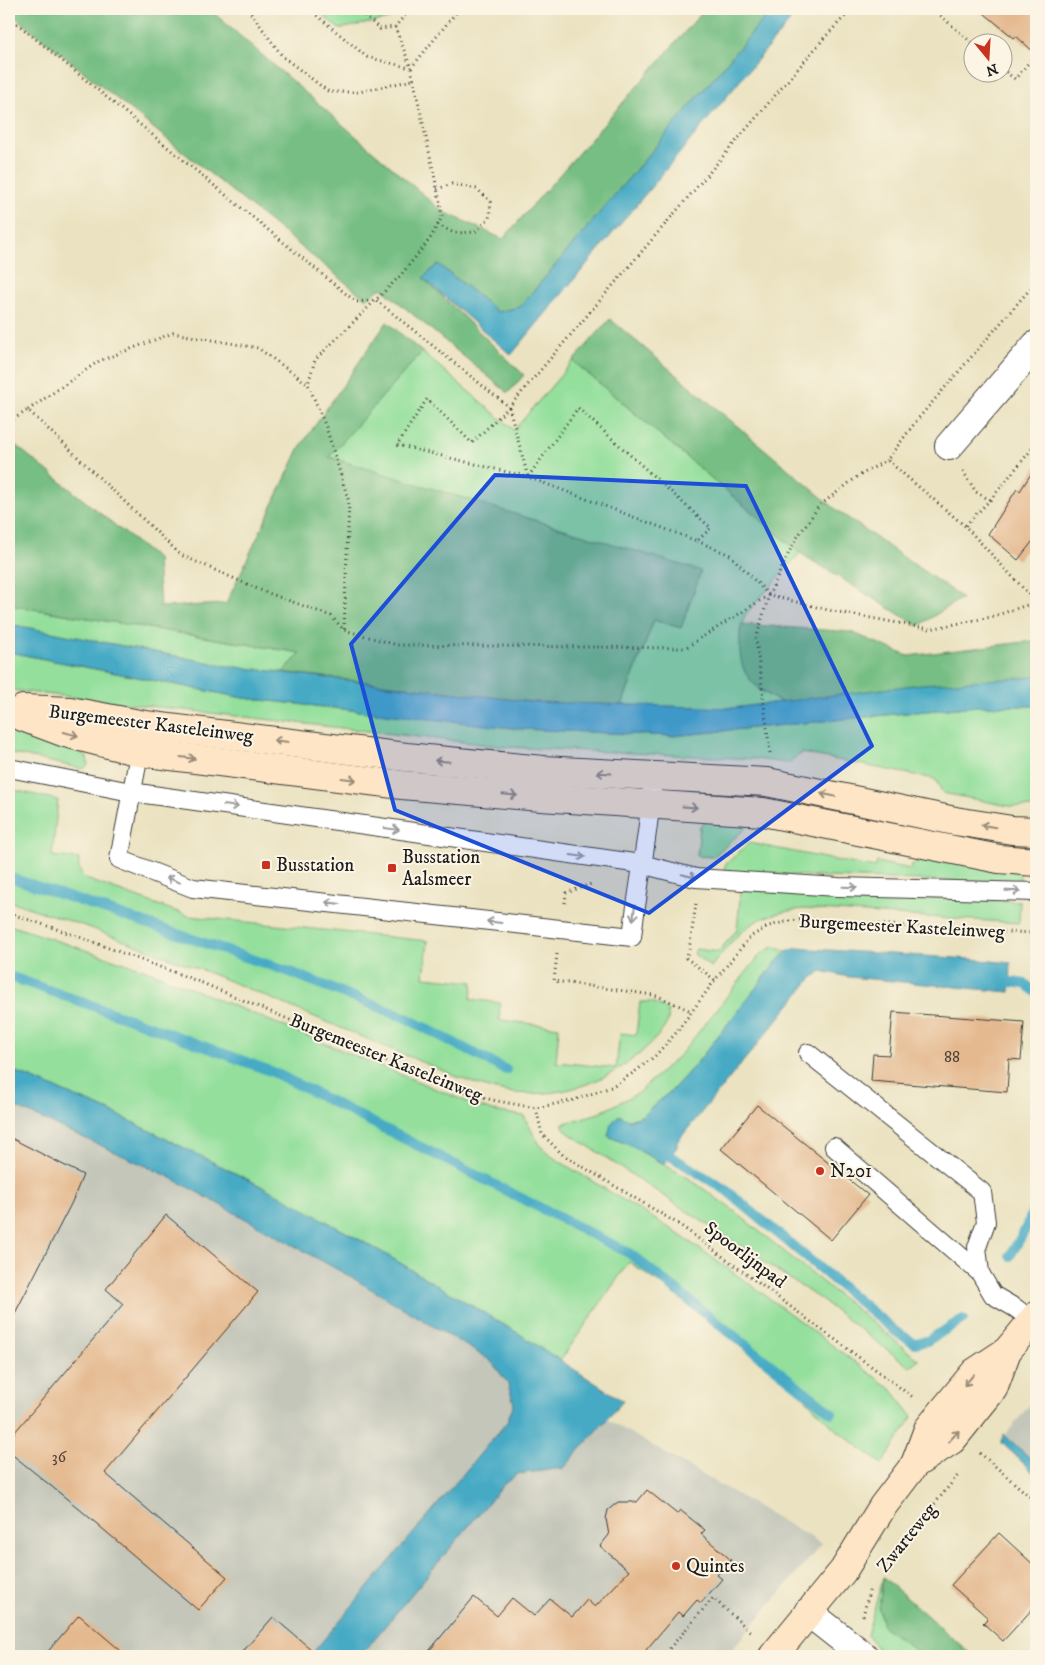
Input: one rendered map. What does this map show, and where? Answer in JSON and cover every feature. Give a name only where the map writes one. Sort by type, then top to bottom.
[{"type":"main road","name":"Burgemeester Kasteleinweg","points":[[9,710],[70,711],[145,725],[416,758],[543,770],[767,782],[955,821],[1012,830],[1036,831]]},
{"type":"main road","name":"Burgemeester Kasteleinweg","points":[[9,710],[65,733],[139,752],[402,785],[541,797],[763,812],[999,859],[1036,862]]},
{"type":"main road","name":"Zwarteweg","points":[[774,1656],[843,1571],[883,1506],[915,1464],[928,1428],[975,1372],[1007,1351],[1034,1319]]},
{"type":"main road","name":"Zwarteweg","points":[[915,1464],[952,1440],[993,1389],[1007,1351]]},
{"type":"street","points":[[949,446],[1036,345]]},
{"type":"street","points":[[808,1612],[854,1650]]},
{"type":"lane","points":[[145,725],[119,859],[193,888],[632,937],[651,804],[653,775]]},
{"type":"lane","points":[[9,768],[131,792],[641,864]]},
{"type":"lane","name":"Burgemeester Kasteleinweg","points":[[641,864],[698,878],[838,887],[1036,892]]},
{"type":"lane","points":[[808,1053],[982,1192],[986,1222],[977,1247],[980,1273]]},
{"type":"lane","points":[[834,1147],[980,1273],[993,1294],[1034,1319]]},
{"type":"path","points":[[248,9],[283,57],[329,92],[359,92],[413,80]]},
{"type":"path","points":[[309,9],[367,57],[411,68]]},
{"type":"path","points":[[356,9],[380,29],[395,27],[410,9]]},
{"type":"path","points":[[411,68],[459,9]]},
{"type":"path","points":[[852,9],[825,38],[509,407],[472,443],[426,399],[397,445],[528,477],[697,541],[730,555],[769,595],[828,610],[930,628],[992,617],[1036,602],[965,526],[887,460]]},
{"type":"path","points":[[933,9],[962,34]]},
{"type":"path","points":[[9,17],[356,302],[376,300],[509,407],[528,477]]},
{"type":"path","points":[[308,384],[315,360],[400,276],[430,239],[442,217],[411,68],[395,27]]},
{"type":"path","points":[[1012,76],[1015,79],[1036,54]]},
{"type":"path","points":[[437,189],[452,184],[477,189],[491,202],[489,219],[476,232],[454,233],[438,225]]},
{"type":"path","points":[[768,736],[756,639],[769,595],[794,542],[819,506],[857,477],[887,460],[917,420],[1036,282]]},
{"type":"path","points":[[9,422],[99,360],[172,333],[258,348],[308,384],[326,428],[348,502],[344,630]]},
{"type":"path","points":[[528,477],[578,408],[711,528],[697,541]]},
{"type":"path","points":[[28,410],[181,555],[260,590],[332,616],[344,630],[397,645],[685,648],[769,595]]},
{"type":"path","points":[[965,526],[990,500],[1036,444]]},
{"type":"path","points":[[949,446],[976,492],[990,500]]},
{"type":"path","points":[[698,878],[689,950],[686,958],[715,980]]},
{"type":"path","name":"Burgemeester Kasteleinweg","points":[[9,913],[200,982],[444,1085],[492,1100],[536,1108],[574,1100],[611,1087],[634,1073],[654,1057],[676,1033],[691,1011],[750,937],[769,926],[806,919],[958,930],[1036,933]]},
{"type":"path","points":[[554,981],[653,995],[691,1011]]},
{"type":"path","name":"Spoorlijnpad","points":[[536,1108],[542,1134],[563,1155],[680,1225],[918,1401],[938,1418]]},
{"type":"path","points":[[978,1451],[1036,1502]]},
{"type":"path","name":"Zwarteweg","points":[[885,1565],[959,1474]]},
{"type":"path","name":"Zwarteweg","points":[[854,1650],[873,1580]]},
{"type":"path","points":[[663,1656],[713,1598],[760,1640],[774,1656]]},
{"type":"highlighted area","points":[[495,475],[746,486],[872,746],[649,913],[395,810],[351,644]]},
{"type":"shaded area","points":[[9,1096],[251,1207],[563,1394],[822,1544],[726,1656],[9,1656]]},
{"type":"shaded area","points":[[1036,1397],[1036,1467],[1003,1438]]},
{"type":"green space","points":[[9,9],[209,9],[442,211],[503,239],[705,9],[772,9],[520,307],[498,312],[438,264],[423,278],[524,375],[508,393],[381,288],[366,299],[9,12]]},
{"type":"green space","points":[[316,9],[397,9],[389,19],[339,29]]},
{"type":"green space","points":[[610,319],[838,511],[962,598],[918,626],[800,553],[573,361]]},
{"type":"green space","points":[[387,322],[422,352],[329,457],[701,571],[681,628],[654,620],[622,705],[533,702],[283,672],[301,653],[9,605],[9,440],[157,559],[160,607],[226,604],[300,447]]},
{"type":"green space","points":[[422,352],[514,430],[573,361],[800,553],[745,615],[740,631],[758,689],[780,702],[733,708],[622,705],[654,620],[681,628],[688,608],[328,456]]},
{"type":"green space","points":[[9,605],[301,653],[283,672],[227,666],[9,624]]},
{"type":"green space","points":[[742,624],[851,632],[908,656],[1032,641],[1036,643],[1036,677],[780,702],[757,687],[743,667],[740,636]]},
{"type":"green space","points":[[9,652],[243,698],[521,729],[672,736],[977,706],[1036,706],[1036,808],[1009,806],[943,793],[935,779],[802,753],[788,763],[756,759],[507,747],[18,691],[9,689]]},
{"type":"green space","points":[[9,728],[75,749],[87,757],[88,765],[84,769],[9,753]]},
{"type":"green space","points":[[9,789],[58,800],[52,856],[79,859],[80,870],[86,879],[189,916],[428,941],[424,977],[473,982],[471,999],[500,1003],[499,1020],[559,1027],[556,1062],[616,1068],[620,1033],[636,1035],[640,1002],[651,1002],[666,1008],[668,1020],[659,1035],[622,1067],[583,1085],[562,1091],[540,1094],[496,1090],[467,1081],[215,975],[91,928],[9,901]]},
{"type":"green space","points":[[707,820],[748,821],[747,827],[713,857],[697,856],[700,827]]},
{"type":"green space","points":[[749,843],[875,868],[877,862],[910,869],[911,865],[928,856],[1020,871],[1020,883],[825,877],[724,871],[725,865]]},
{"type":"green space","points":[[741,889],[1020,901],[1019,923],[804,909],[787,911],[760,920],[740,933],[711,967],[694,954],[696,949],[718,952],[737,930]]},
{"type":"green space","points":[[9,925],[149,971],[465,1101],[492,1111],[524,1116],[539,1145],[554,1158],[671,1229],[754,1287],[891,1389],[913,1417],[882,1464],[832,1426],[761,1353],[629,1262],[560,1361],[521,1335],[380,1251],[279,1195],[110,1111],[9,1069]]},
{"type":"green space","points":[[774,946],[787,952],[778,960],[696,1064],[674,1088],[644,1114],[628,1120],[608,1136],[631,1146],[690,1179],[734,1211],[919,1360],[910,1367],[820,1299],[567,1132],[562,1124],[599,1113],[638,1093],[681,1054],[761,954]]},
{"type":"green space","points":[[883,1577],[879,1609],[883,1626],[923,1656],[883,1656],[867,1635]]},
{"type":"green space","points":[[883,1577],[973,1656],[923,1656],[883,1626],[879,1609]]},
{"type":"water","points":[[772,9],[800,9],[511,355],[423,278],[438,264],[498,312],[520,307]]},
{"type":"water","points":[[9,624],[227,666],[533,702],[733,708],[922,684],[1036,677],[1036,706],[977,706],[672,736],[521,729],[243,698],[9,652]]},
{"type":"water","points":[[797,948],[1011,963],[1010,992],[849,977],[821,971],[811,979],[677,1142],[677,1147],[664,1164],[608,1136],[611,1124],[619,1115],[628,1120],[639,1117],[674,1088],[696,1064],[778,960],[787,952]]},
{"type":"water","points":[[9,1069],[110,1111],[279,1195],[380,1251],[521,1335],[623,1401],[564,1468],[517,1474],[503,1485],[360,1656],[310,1656],[507,1422],[514,1403],[507,1382],[490,1360],[351,1277],[168,1176],[9,1104]]},
{"type":"water","points":[[1003,1434],[1036,1463],[1036,1475],[1002,1443]]},
{"type":"building","points":[[979,9],[1036,9],[1036,54],[1016,36],[1014,38],[1012,36],[1012,32],[1007,32]]},
{"type":"building","points":[[1036,466],[1036,537],[1018,560],[988,534],[1017,489],[1020,491]]},
{"type":"building","points":[[893,1012],[1024,1022],[1021,1060],[1009,1059],[1007,1092],[871,1081],[873,1054],[889,1055]]},
{"type":"building","points":[[757,1105],[868,1195],[831,1240],[721,1149]]},
{"type":"building","points":[[9,1137],[83,1175],[72,1202],[9,1325]]},
{"type":"building","points":[[166,1215],[258,1292],[105,1473],[227,1577],[198,1610],[9,1452],[9,1439],[123,1304],[106,1289]]},
{"type":"building","points":[[647,1490],[677,1514],[680,1510],[705,1530],[701,1534],[731,1560],[717,1575],[722,1579],[701,1603],[697,1600],[683,1616],[678,1612],[641,1656],[425,1656],[474,1597],[497,1616],[512,1598],[534,1616],[550,1599],[572,1617],[587,1600],[595,1607],[629,1571],[600,1546],[609,1535],[606,1519],[608,1510],[618,1502],[637,1502]]},
{"type":"building","points":[[999,1533],[1036,1567],[1036,1605],[1003,1641],[983,1623],[988,1618],[951,1585]]},
{"type":"building","points":[[79,1615],[127,1656],[44,1656]]},
{"type":"building","points":[[273,1617],[319,1656],[239,1656]]},
{"type":"waterway","points":[[9,877],[290,972],[406,1018],[506,1070]]},
{"type":"waterway","points":[[9,976],[273,1072],[629,1253],[832,1413]]},
{"type":"waterway","points":[[998,980],[1025,984],[1036,992]]},
{"type":"waterway","points":[[661,1147],[667,1154],[726,1190],[896,1332],[915,1343],[927,1341],[963,1319]]},
{"type":"waterway","points":[[1010,1256],[1025,1230],[1036,1204]]},
{"type":"place","name":"Busstation","points":[[266,865]]},
{"type":"place","name":"Busstation Aalsmeer","points":[[392,868]]},
{"type":"place","name":"N201","points":[[820,1171]]},
{"type":"place","name":"Quintes","points":[[676,1566]]}]
